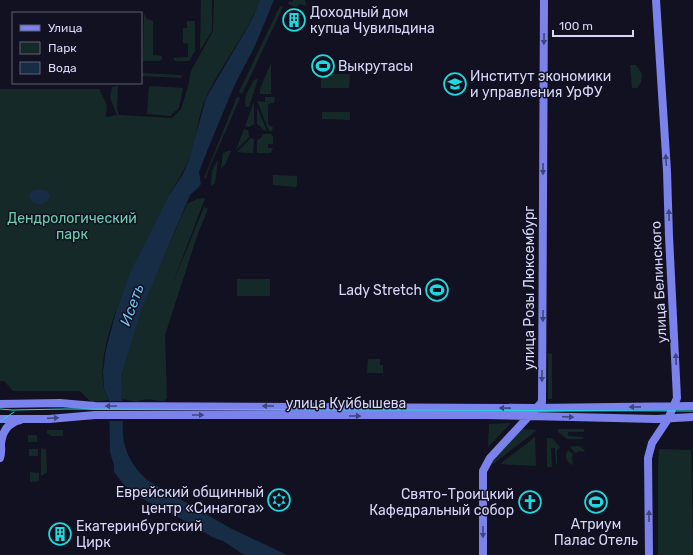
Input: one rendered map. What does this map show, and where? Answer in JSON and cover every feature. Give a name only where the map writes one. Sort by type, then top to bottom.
[{"type":"main road","name":"улица Розы Люксембург","points":[[541,406],[544,0]]},
{"type":"main road","name":"улица Белинского","points":[[649,555],[649,448],[668,419],[678,398],[656,0]]},
{"type":"main road","points":[[0,400],[26,400],[37,404]]},
{"type":"main road","name":"улица Куйбышева","points":[[0,404],[60,403],[95,406],[693,406]]},
{"type":"main road","points":[[159,406],[159,415]]},
{"type":"main road","points":[[483,555],[483,471],[490,458],[529,416],[541,406],[551,416]]},
{"type":"main road","name":"улица Куйбышева","points":[[0,419],[95,415],[551,416],[668,419],[693,417]]},
{"type":"main road","points":[[0,458],[3,435],[6,428],[18,420],[37,418]]},
{"type":"green space","points":[[201,0],[212,0],[212,31],[200,50]]},
{"type":"green space","name":"Дендрологический парк","points":[[214,0],[260,0],[242,36],[207,95],[201,111],[188,162],[170,193],[149,235],[119,302],[105,349],[103,370],[104,389],[109,400],[91,402],[80,391],[13,391],[4,381],[0,381],[0,89],[99,89],[107,105],[106,117],[117,115],[110,98],[112,87],[118,86],[117,109],[119,115],[172,118],[181,109],[191,71],[213,31]]},
{"type":"green space","points":[[293,0],[305,0],[306,6],[300,4],[296,7],[288,4],[289,1],[292,2]]},
{"type":"green space","points":[[280,6],[283,7],[242,94],[239,92]]},
{"type":"green space","points":[[144,14],[147,19],[153,21],[153,55],[162,56],[160,61],[143,61]]},
{"type":"green space","points":[[187,21],[195,21],[195,51],[189,61],[175,61],[173,58],[188,57],[188,44],[183,43],[183,28],[187,28]]},
{"type":"green space","points":[[271,63],[271,94],[260,94],[260,89]]},
{"type":"green space","points":[[630,65],[636,65],[642,74],[641,82],[637,88],[632,88]]},
{"type":"green space","points":[[142,73],[182,75],[181,78],[142,76]]},
{"type":"green space","points":[[321,74],[350,74],[349,88],[321,88]]},
{"type":"green space","points":[[258,79],[249,107],[246,107],[245,100],[247,93],[254,80]]},
{"type":"green space","points":[[149,86],[183,88],[179,108],[170,116],[147,114]]},
{"type":"green space","points":[[237,97],[240,98],[208,171],[206,179],[204,178]]},
{"type":"green space","points":[[265,97],[275,97],[274,103],[268,105],[268,123],[273,127],[272,131],[269,131],[257,101],[265,102]]},
{"type":"green space","points":[[254,102],[254,124],[249,127],[245,126]]},
{"type":"green space","points":[[257,107],[267,131],[263,130],[257,124]]},
{"type":"green space","points":[[322,112],[350,112],[350,120],[322,119]]},
{"type":"green space","points":[[244,129],[248,130],[249,137],[236,150]]},
{"type":"green space","points":[[263,134],[272,134],[273,136],[273,144],[268,144],[268,148],[273,148],[271,153],[257,153],[257,140],[261,138]]},
{"type":"green space","points":[[251,138],[254,139],[253,153],[237,152]]},
{"type":"green space","points":[[231,151],[226,163],[221,169],[223,153]]},
{"type":"green space","points":[[218,159],[215,183],[211,186],[212,171]]},
{"type":"green space","points":[[273,175],[297,176],[297,185],[296,187],[273,185]]},
{"type":"green space","points":[[205,198],[171,288],[204,207],[208,209],[198,233],[165,335],[167,398],[164,401],[147,399],[137,402],[122,399],[120,383],[121,377],[139,314],[187,204],[197,199]]},
{"type":"green space","points":[[237,279],[270,279],[270,296],[237,296]]},
{"type":"green space","points":[[548,353],[552,354],[552,399],[548,399]]},
{"type":"green space","points":[[368,359],[380,359],[380,365],[383,365],[383,373],[367,373]]},
{"type":"green space","points":[[511,423],[488,447],[489,424]]},
{"type":"green space","points":[[521,429],[537,430],[493,464],[491,462]]},
{"type":"green space","points":[[558,429],[584,429],[584,432],[568,432],[568,436],[584,437],[582,439],[567,439],[558,432]]},
{"type":"green space","points":[[47,430],[63,430],[63,436],[51,436],[47,433]]},
{"type":"green space","points":[[28,435],[37,435],[37,442],[28,442]]},
{"type":"green space","points":[[535,437],[536,466],[500,464]]},
{"type":"green space","points":[[547,438],[552,438],[560,447],[557,450],[556,465],[555,448],[551,448],[552,467],[547,467]]},
{"type":"green space","points":[[579,446],[585,450],[583,452],[580,451],[575,453],[570,447]]},
{"type":"green space","points":[[41,448],[46,449],[47,472],[41,476]]},
{"type":"green space","points":[[29,449],[38,449],[38,456],[29,456]]},
{"type":"green space","points":[[659,449],[691,450],[693,555],[658,555]]},
{"type":"green space","points":[[568,450],[573,454],[573,463],[571,465],[566,458]]},
{"type":"green space","points":[[30,472],[39,473],[39,481],[30,482]]},
{"type":"water","name":"Исеть","points":[[260,0],[274,0],[254,48],[235,84],[212,139],[199,172],[201,184],[190,195],[140,314],[121,377],[123,434],[125,448],[130,460],[147,480],[230,528],[287,555],[244,555],[223,541],[212,537],[180,518],[141,498],[125,486],[114,472],[114,465],[110,452],[109,400],[104,389],[103,372],[106,349],[117,308],[130,273],[169,195],[183,174],[189,160],[206,98],[246,30]]},
{"type":"water","points":[[39,189],[47,191],[50,196],[47,202],[40,205],[32,202],[29,197],[32,191]]},
{"type":"pier","points":[[107,401],[124,401],[125,421],[107,421]]},
{"type":"tram line","points":[[0,409],[693,411]]},
{"type":"tram line","points":[[0,422],[14,412]]},
{"type":"place","name":"Доходный дом купца Чувильдина","points":[[294,20]]},
{"type":"place","name":"Выкрутасы","points":[[323,66]]},
{"type":"place","name":"Институт экономики и управления УрФУ","points":[[455,84]]},
{"type":"place","name":"Lady Stretch","points":[[437,290]]},
{"type":"place","name":"Еврейский общинный центр «Синагога»","points":[[279,500]]},
{"type":"place","name":"Свято-Троицкий Кафедральный собор","points":[[530,502]]},
{"type":"place","name":"Атриум Палас Отель","points":[[596,502]]},
{"type":"place","name":"Екатеринбургский Цирк","points":[[60,534]]}]
